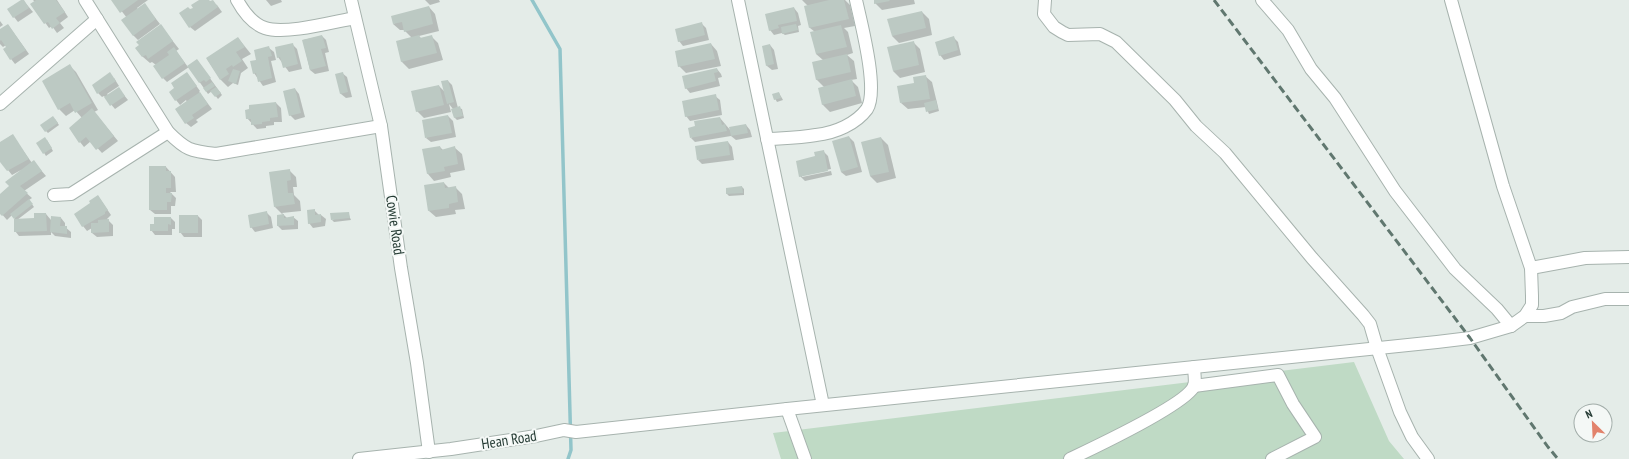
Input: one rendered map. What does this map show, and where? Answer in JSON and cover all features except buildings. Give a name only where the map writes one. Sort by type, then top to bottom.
[{"type":"street","points":[[85,0],[168,132],[183,146],[196,152],[216,154],[381,126]]},
{"type":"street","points":[[237,0],[241,8],[252,20],[265,28],[285,31],[355,18]]},
{"type":"street","name":"Cowie Road","points":[[351,0],[381,126],[429,452]]},
{"type":"street","points":[[738,0],[823,405]]},
{"type":"street","points":[[767,139],[817,135],[840,130],[855,121],[868,108],[871,90],[870,71],[856,0]]},
{"type":"street","points":[[1045,0],[1044,14],[1054,27],[1068,35],[1100,34],[1116,42],[1175,100],[1196,126],[1224,153],[1312,258],[1363,315],[1370,324],[1400,412],[1412,437],[1428,459]]},
{"type":"street","points":[[1262,0],[1288,30],[1312,69],[1335,98],[1395,191],[1455,269],[1497,309],[1511,326]]},
{"type":"street","points":[[805,459],[787,409],[1194,368],[1470,338],[1511,326],[1525,316],[1532,305],[1530,268],[1503,186],[1451,0]]},
{"type":"street","points":[[0,104],[97,19]]},
{"type":"street","points":[[54,195],[71,194],[168,132]]},
{"type":"street","points":[[1530,268],[1585,258],[1629,257]]},
{"type":"street","points":[[1525,316],[1544,316],[1560,313],[1572,307],[1605,299],[1629,298]]},
{"type":"street","points":[[1070,459],[1147,420],[1184,398],[1194,386],[1194,368]]},
{"type":"street","points":[[1194,386],[1278,375],[1293,404],[1315,437],[1272,459]]},
{"type":"street","name":"Hean Road","points":[[359,459],[429,452],[536,436],[564,430],[576,432],[787,409]]},
{"type":"green space","points":[[1354,362],[1389,441],[1404,459],[781,459],[773,433]]},
{"type":"waterway","points":[[532,0],[560,49],[571,450],[568,459]]},
{"type":"railway","points":[[1214,0],[1470,338],[1558,459]]}]
